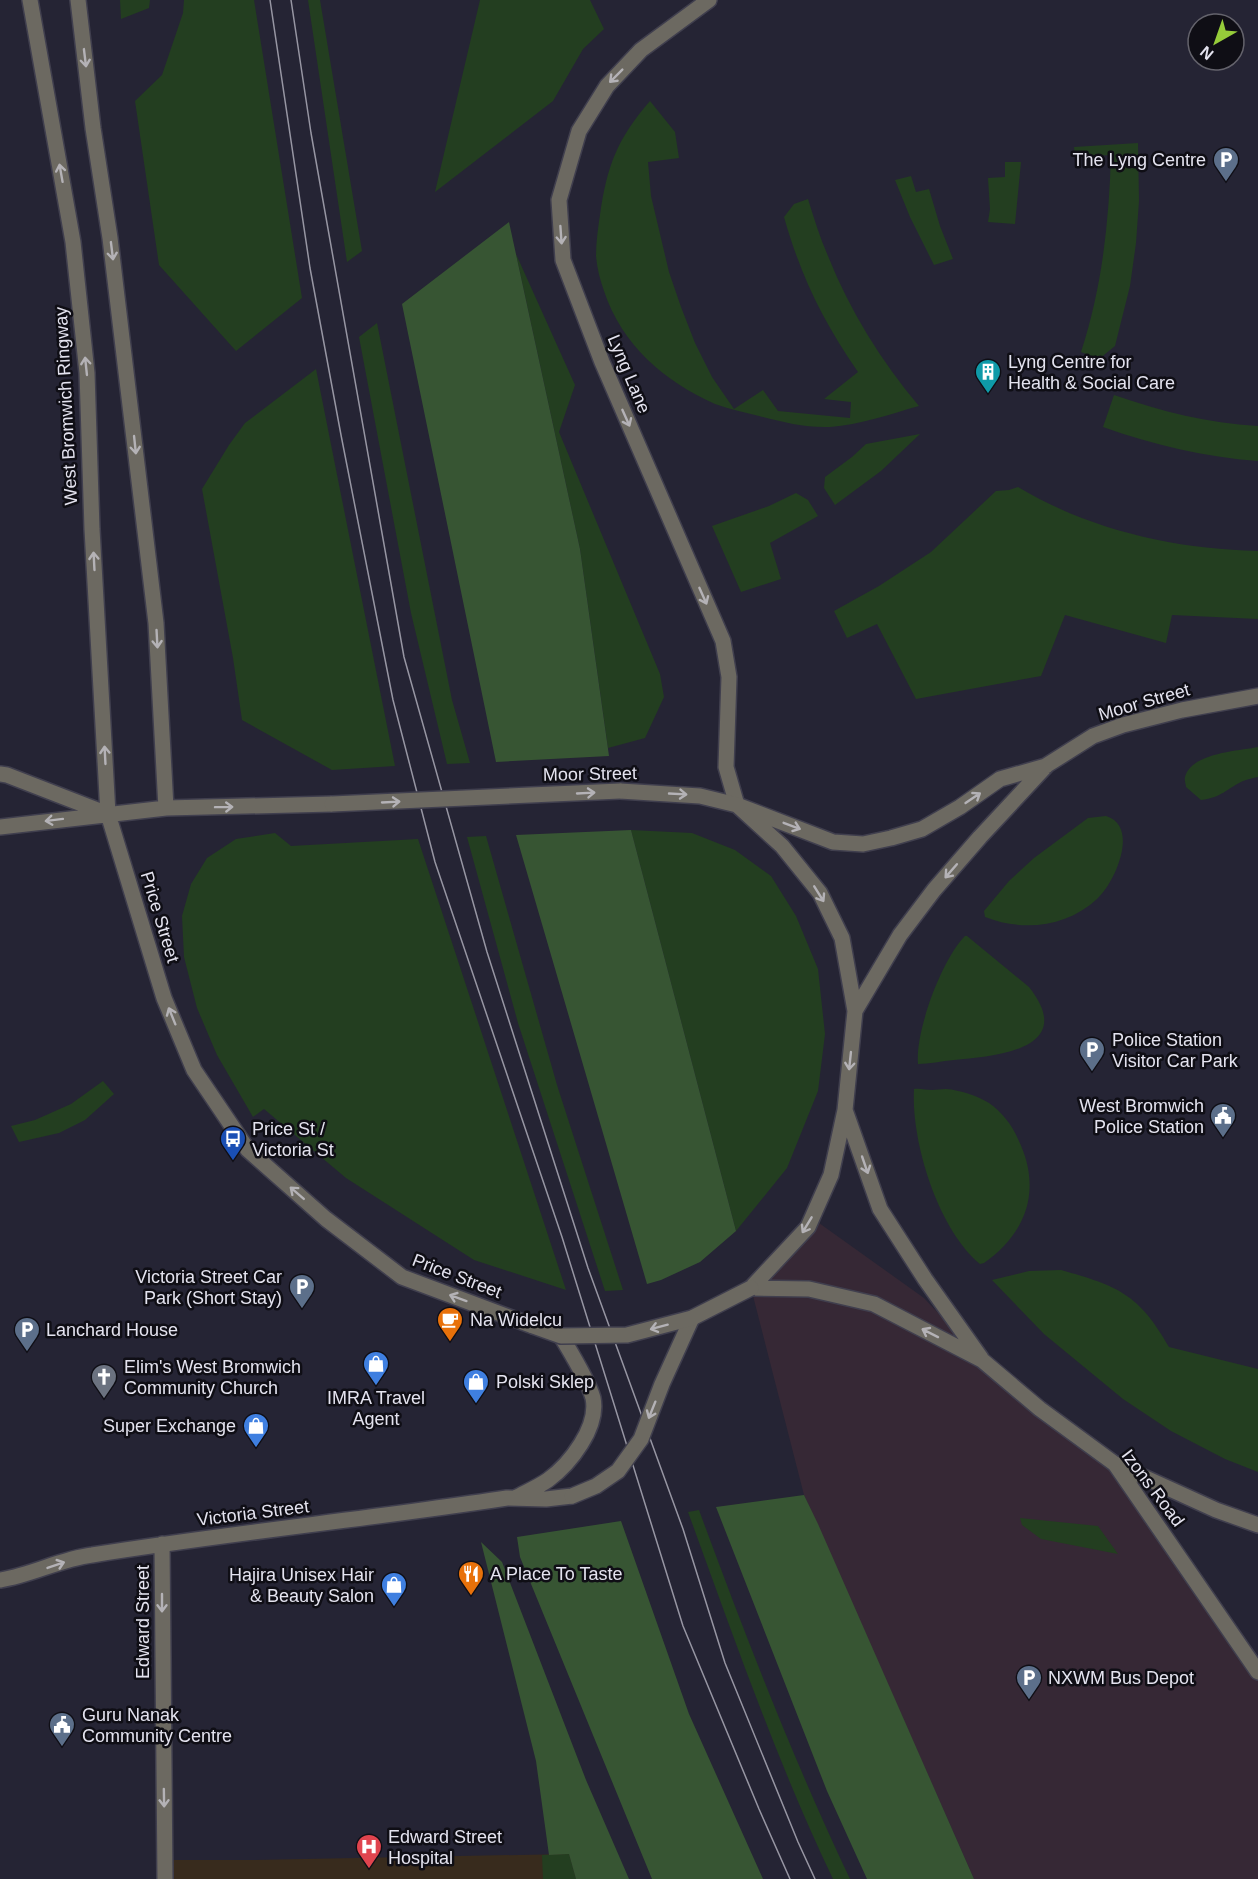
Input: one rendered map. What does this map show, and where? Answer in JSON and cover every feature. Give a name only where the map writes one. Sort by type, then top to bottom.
[{"type":"street","name":"West Bromwich Ringway","points":[[30,0],[73,242],[87,373],[92,529],[108,814]]},
{"type":"street","points":[[78,0],[93,128],[111,238],[156,623],[166,808]]},
{"type":"street","name":"Lyng Lane","points":[[709,0],[641,50],[607,86],[579,131],[559,200],[563,260],[602,362],[723,641],[729,677],[726,767],[737,805]]},
{"type":"street","name":"Moor Street","points":[[855,1011],[900,935],[934,890],[1047,765],[1093,736],[1123,725],[1182,710],[1258,696]]},
{"type":"street","name":"Moor Street","points":[[0,827],[166,808],[332,804],[620,791],[700,796],[737,805],[833,843],[863,844],[922,829],[960,807],[1000,779],[1047,765]]},
{"type":"street","points":[[0,774],[108,814]]},
{"type":"street","name":"Price Street","points":[[108,814],[164,998],[194,1070],[248,1150],[326,1219],[402,1277],[561,1336],[627,1335],[692,1318],[751,1288],[808,1227],[831,1175],[845,1110],[855,1011],[842,938],[820,893],[782,846],[737,805]]},
{"type":"street","name":"Izons Road","points":[[845,1110],[880,1209],[924,1279],[982,1360]]},
{"type":"street","name":"Izons Road","points":[[751,1288],[809,1289],[874,1304],[982,1360],[1040,1409],[1115,1464],[1258,1672]]},
{"type":"street","name":"Victoria Street","points":[[0,1580],[21,1577],[82,1556],[162,1544],[515,1497],[546,1499],[572,1496],[596,1486],[618,1471],[641,1439],[692,1318]]},
{"type":"street","name":"Victoria Street","points":[[515,1497],[548,1479],[565,1464],[590,1430],[593,1399],[561,1336]]},
{"type":"street","points":[[1115,1464],[1216,1510],[1258,1525]]},
{"type":"street","name":"Edward Street","points":[[162,1544],[165,1879]]},
{"type":"shaded area","points":[[812,1218],[924,1298],[982,1360],[1115,1464],[1258,1672],[1258,1879],[974,1879],[804,1495],[751,1288]]},
{"type":"shaded area","name":"Edward Street Hospital","points":[[569,1854],[576,1879],[165,1879],[165,1860]]},
{"type":"green space","points":[[120,0],[150,0],[149,8],[121,19]]},
{"type":"green space","points":[[184,0],[254,0],[302,298],[236,351],[159,265],[135,101],[162,75],[183,13]]},
{"type":"green space","points":[[308,0],[320,0],[362,251],[347,262]]},
{"type":"green space","points":[[480,0],[590,0],[604,29],[583,49],[553,101],[435,192]]},
{"type":"green space","points":[[650,101],[675,132],[679,158],[648,162],[651,196],[669,272],[695,343],[712,377],[734,409],[763,390],[778,411],[850,418],[851,402],[824,399],[858,372],[814,298],[784,217],[794,204],[808,199],[825,249],[856,316],[879,353],[919,406],[852,424],[812,427],[785,422],[720,406],[715,404],[679,384],[647,359],[622,328],[612,310],[600,278],[596,246],[610,167],[629,128]]},
{"type":"green space","points":[[1138,143],[1139,201],[1130,286],[1115,346],[1099,359],[1081,352],[1094,304],[1103,255],[1111,155],[1075,157],[1074,147]]},
{"type":"green space","points":[[1005,162],[1021,162],[1015,224],[988,222],[990,209],[988,178],[1005,177]]},
{"type":"green space","points":[[911,176],[916,192],[929,189],[953,259],[934,265],[895,180]]},
{"type":"green space","points":[[509,222],[580,549],[609,756],[496,762],[402,304]]},
{"type":"green space","points":[[516,254],[575,385],[559,432],[660,674],[664,697],[645,738],[608,748],[580,549]]},
{"type":"green space","points":[[377,323],[452,700],[470,763],[447,764],[411,613],[359,337]]},
{"type":"green space","points":[[316,369],[395,766],[332,770],[242,720],[202,489],[245,423]]},
{"type":"green space","points":[[1114,395],[1185,416],[1258,426],[1258,461],[1218,457],[1179,449],[1103,427]]},
{"type":"green space","points":[[920,434],[881,471],[835,505],[824,488],[825,477],[866,444]]},
{"type":"green space","points":[[1018,487],[1074,515],[1103,526],[1195,546],[1258,551],[1258,619],[1172,615],[1166,643],[1065,615],[1041,676],[916,699],[877,624],[847,638],[834,611],[879,586],[931,552],[996,491]]},
{"type":"green space","points":[[796,493],[808,500],[818,516],[770,543],[781,579],[741,592],[712,526],[769,506]]},
{"type":"green space","points":[[1258,747],[1258,777],[1243,781],[1214,797],[1201,800],[1186,787],[1185,777],[1189,769],[1205,758]]},
{"type":"green space","points":[[1106,816],[1116,822],[1123,842],[1117,868],[1111,881],[1097,899],[1072,916],[1044,924],[1014,924],[985,917],[984,911],[1009,881],[1034,858],[1088,818]]},
{"type":"green space","points":[[631,830],[692,833],[735,850],[771,876],[796,916],[818,969],[825,1034],[818,1091],[787,1168],[736,1231]]},
{"type":"green space","points":[[631,830],[736,1231],[700,1262],[647,1284],[516,835]]},
{"type":"green space","points":[[275,833],[291,846],[418,839],[566,1290],[474,1260],[346,1178],[264,1109],[253,1117],[217,1055],[197,1008],[184,957],[182,916],[191,884],[207,858],[236,839]]},
{"type":"green space","points":[[486,836],[557,1085],[623,1290],[605,1291],[518,1023],[467,837]]},
{"type":"green space","points":[[965,936],[1029,987],[1042,1008],[1044,1024],[1038,1036],[1026,1045],[1010,1051],[991,1056],[918,1064],[918,1050],[925,1015],[939,978],[956,947]]},
{"type":"green space","points":[[103,1081],[114,1094],[85,1120],[59,1133],[19,1142],[11,1126],[35,1120],[71,1104]]},
{"type":"green space","points":[[914,1089],[946,1089],[980,1098],[1002,1115],[1018,1139],[1029,1175],[1026,1208],[1011,1237],[984,1263],[980,1264],[965,1249],[940,1207],[930,1183],[917,1134]]},
{"type":"green space","points":[[1061,1270],[1098,1281],[1125,1295],[1147,1315],[1169,1347],[1258,1369],[1258,1472],[1225,1459],[1171,1431],[1123,1399],[1044,1334],[992,1280],[1029,1271]]},
{"type":"green space","points":[[804,1495],[974,1879],[867,1879],[827,1791],[716,1507]]},
{"type":"green space","points":[[699,1510],[770,1696],[850,1879],[833,1879],[793,1789],[756,1697],[688,1512]]},
{"type":"green space","points":[[1020,1518],[1098,1526],[1118,1554],[1041,1539],[1022,1525]]},
{"type":"green space","points":[[621,1521],[689,1714],[763,1879],[652,1879],[520,1557],[517,1537]]},
{"type":"green space","points":[[481,1542],[502,1562],[586,1780],[629,1879],[576,1879],[569,1854],[549,1855],[536,1761]]},
{"type":"green space","points":[[569,1854],[576,1879],[543,1879],[542,1855]]},
{"type":"tram line","points":[[270,0],[310,268],[341,435],[393,700],[435,862],[562,1237],[683,1626],[790,1879]]},
{"type":"tram line","points":[[291,0],[311,133],[404,657],[487,952],[588,1268],[683,1529],[725,1663],[815,1879]]},
{"type":"place","name":"The Lyng Centre","points":[[1226,183]]},
{"type":"place","name":"Lyng Centre for Health & Social Care","points":[[988,395]]},
{"type":"place","name":"Police Station Visitor Car Park","points":[[1092,1073]]},
{"type":"place","name":"West Bromwich Police Station","points":[[1223,1139]]},
{"type":"place","name":"Price St / Victoria St","points":[[233,1162]]},
{"type":"place","name":"Victoria Street Car Park (Short Stay)","points":[[302,1310]]},
{"type":"place","name":"Na Widelcu","points":[[450,1343]]},
{"type":"place","name":"Lanchard House","points":[[27,1353]]},
{"type":"place","name":"IMRA Travel Agent","points":[[376,1387]]},
{"type":"place","name":"Elim's West Bromwich Community Church","points":[[104,1400]]},
{"type":"place","name":"Polski Sklep","points":[[476,1405]]},
{"type":"place","name":"Super Exchange","points":[[256,1449]]},
{"type":"place","name":"A Place To Taste","points":[[471,1597]]},
{"type":"place","name":"Hajira Unisex Hair & Beauty Salon","points":[[394,1608]]},
{"type":"place","name":"NXWM Bus Depot","points":[[1029,1701]]},
{"type":"place","name":"Guru Nanak Community Centre","points":[[62,1748]]},
{"type":"place","name":"Edward Street Hospital","points":[[369,1870]]}]
